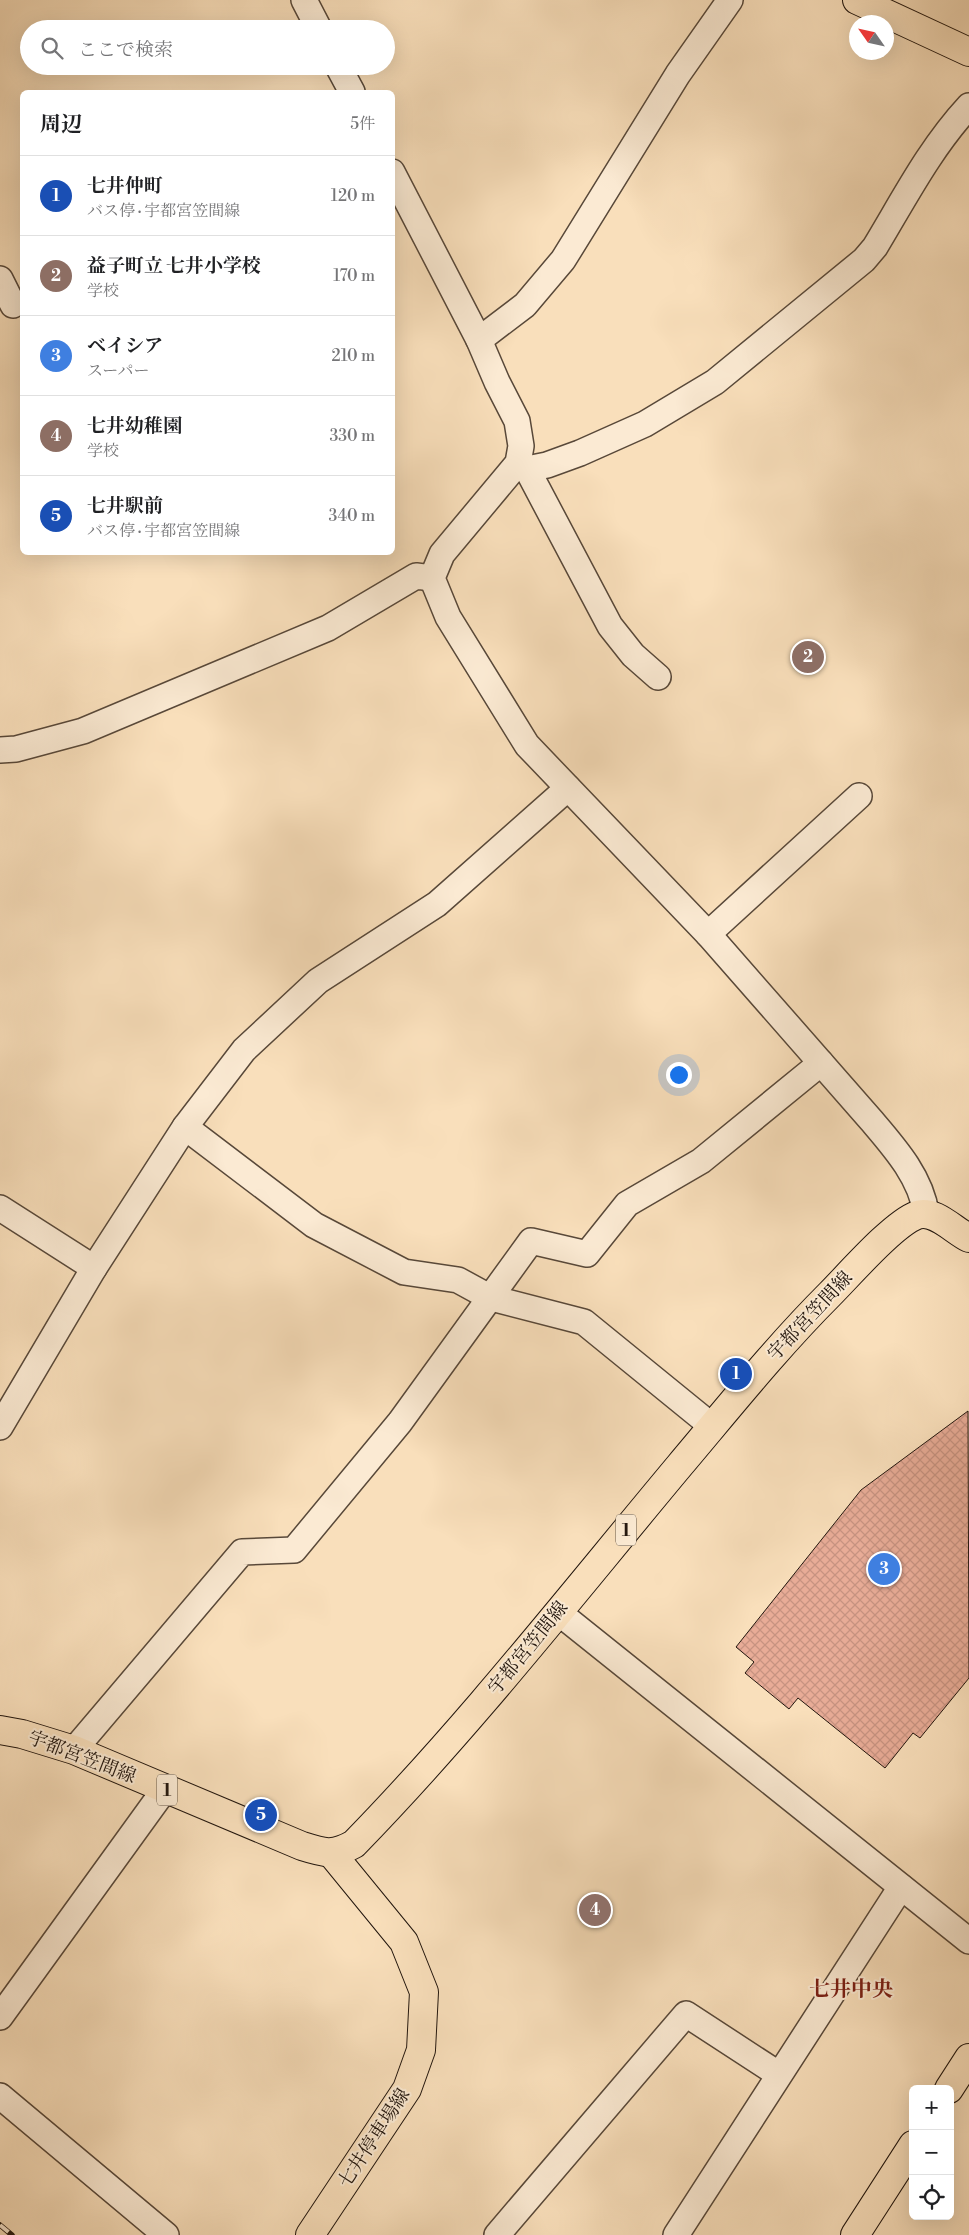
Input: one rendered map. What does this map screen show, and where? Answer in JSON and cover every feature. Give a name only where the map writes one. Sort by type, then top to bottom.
[{"type":"main road","points":[[857,0],[969,52]]},
{"type":"main road","points":[[926,1214],[936,1217],[969,1238]]},
{"type":"main road","name":"宇都宮笠間線","points":[[0,1730],[22,1734],[74,1750],[302,1846],[332,1854],[354,1844],[416,1781],[713,1427],[745,1386],[801,1323],[879,1244],[916,1216],[926,1214]]},
{"type":"main road","name":"七井停車場線","points":[[310,2235],[407,2089],[421,2050],[424,1992],[404,1942],[332,1854]]},
{"type":"main road","points":[[952,2085],[969,2058]]},
{"type":"main road","points":[[857,2235],[909,2152]]},
{"type":"street","points":[[304,0],[314,20]]},
{"type":"street","points":[[479,340],[525,305],[563,260],[678,74],[730,0]]},
{"type":"street","points":[[343,75],[351,90]]},
{"type":"street","points":[[926,1214],[925,1203],[918,1185],[892,1146],[708,934],[526,744],[448,617],[432,578],[442,554],[523,466],[580,454],[645,424],[715,382],[864,260],[875,247],[927,160],[950,126],[969,106]]},
{"type":"street","points":[[395,178],[479,340],[497,382],[517,421],[523,466],[610,626],[633,656],[658,677]]},
{"type":"street","points":[[0,279],[13,305]]},
{"type":"street","points":[[0,750],[16,749],[83,731],[328,628],[416,576],[432,578]]},
{"type":"street","points":[[0,1428],[94,1268],[185,1127],[244,1050],[318,981],[437,904],[568,788]]},
{"type":"street","points":[[708,934],[859,796]]},
{"type":"street","points":[[74,1750],[242,1552],[294,1550],[400,1422],[492,1298],[531,1241],[587,1254],[627,1204],[701,1161],[821,1063]]},
{"type":"street","points":[[185,1127],[314,1225],[404,1272],[458,1280],[492,1298],[584,1322],[713,1427]]},
{"type":"street","points":[[0,1208],[94,1268]]},
{"type":"street","points":[[558,1612],[969,1941]]},
{"type":"street","points":[[0,2017],[165,1789]]},
{"type":"street","points":[[676,2235],[778,2074],[901,1887]]},
{"type":"street","points":[[497,2235],[686,2014],[778,2074]]},
{"type":"street","points":[[0,2096],[166,2235]]},
{"type":"building","points":[[968,1411],[969,1678],[920,1738],[913,1733],[885,1768],[798,1698],[789,1709],[745,1673],[754,1662],[736,1647],[861,1490]]},
{"type":"railway","points":[[0,2225],[12,2235]]},
{"type":"place","name":"益子町立 七井小学校","points":[[808,657]]},
{"type":"place","name":"七井仲町","points":[[736,1374]]},
{"type":"place","name":"ベイシア","points":[[884,1569]]},
{"type":"place","name":"七井駅前","points":[[261,1815]]},
{"type":"place","name":"七井幼稚園","points":[[595,1910]]},
{"type":"district","name":"七井中央","points":[[851,1990]]}]
